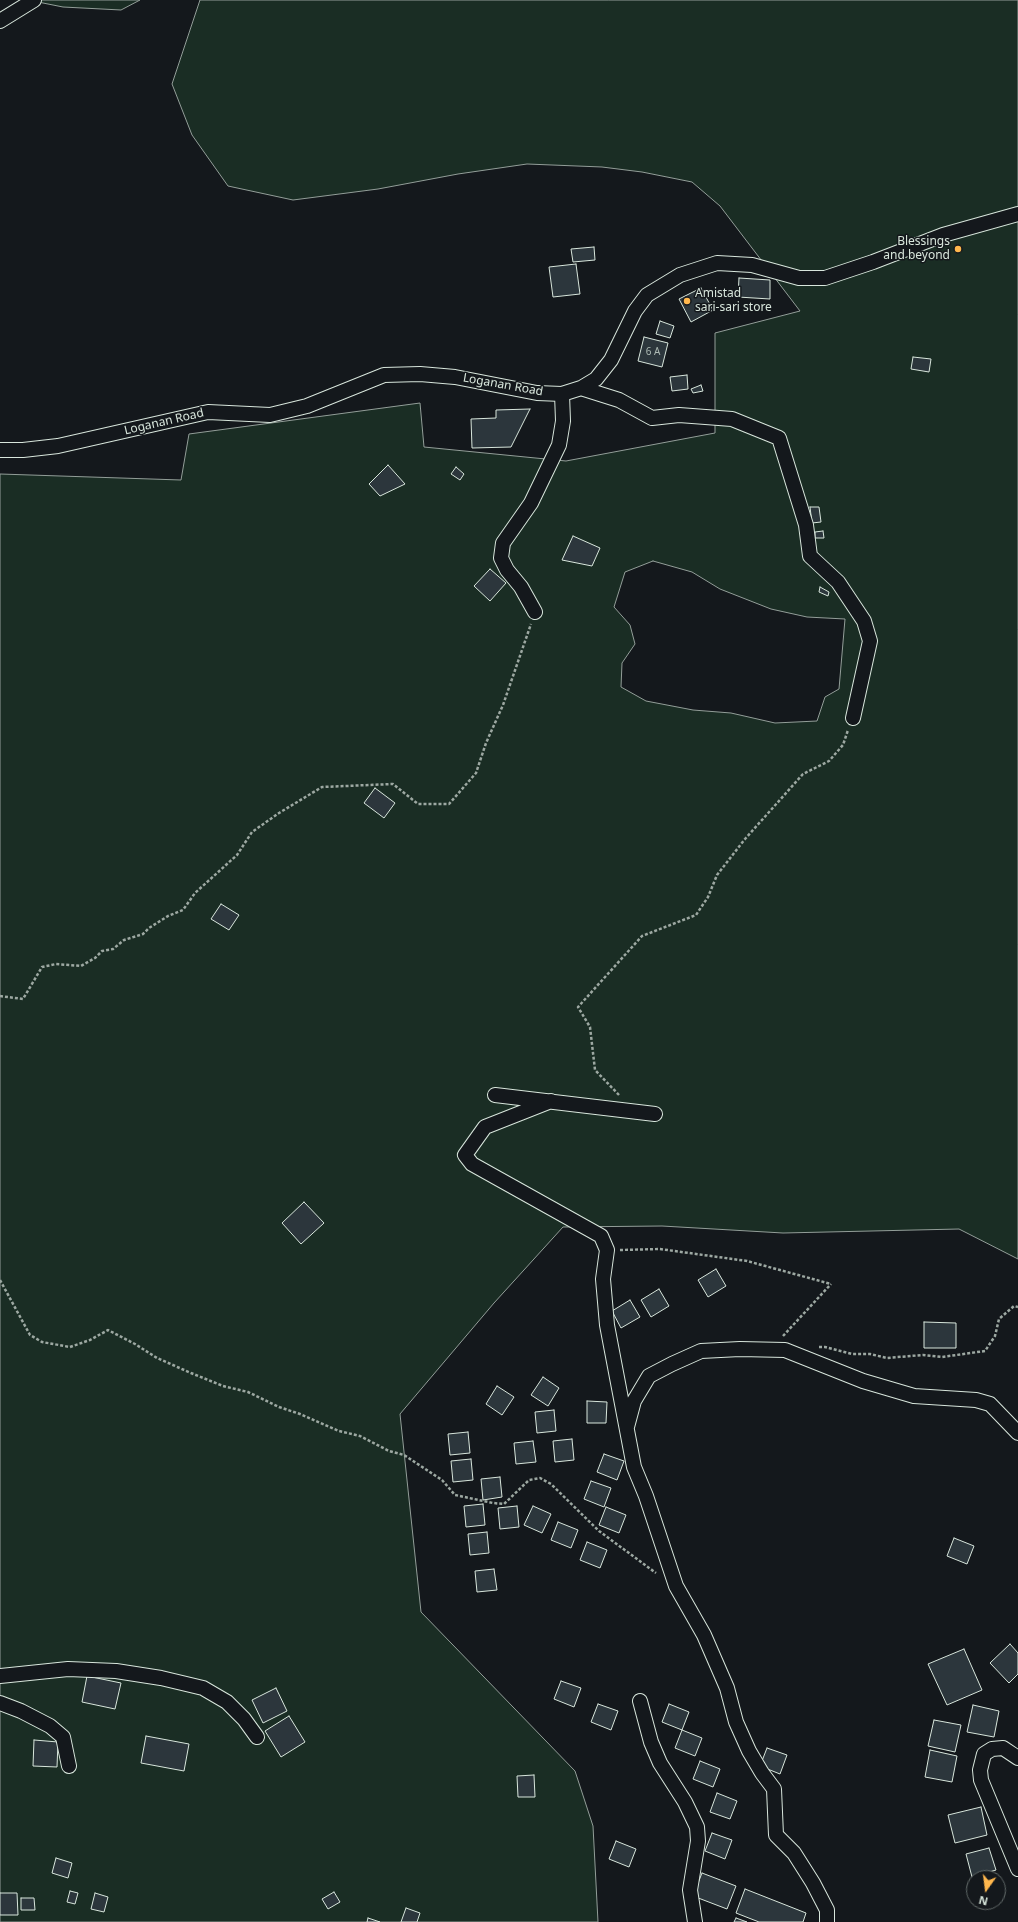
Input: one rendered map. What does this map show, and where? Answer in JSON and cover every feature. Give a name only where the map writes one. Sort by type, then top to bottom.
[{"type":"street","points":[[0,21],[34,0]]},
{"type":"street","name":"Loganan Road","points":[[0,450],[23,450],[58,446],[208,412],[270,415],[307,406],[384,375],[420,374],[455,377],[537,393],[562,394],[581,388],[596,379],[610,360],[635,311],[646,295],[680,275],[716,263],[752,265],[799,278],[826,278],[943,235],[1018,214]]},
{"type":"street","points":[[581,388],[619,400],[652,418],[679,415],[732,419],[779,438],[806,525],[810,556],[838,582],[864,621],[870,641],[853,718]]},
{"type":"street","points":[[535,612],[521,587],[507,570],[501,558],[503,544],[531,502],[560,445],[563,421],[562,394]]},
{"type":"street","points":[[495,1095],[655,1114]]},
{"type":"street","points":[[551,1101],[485,1127],[465,1155],[472,1164],[601,1236],[607,1250],[603,1278],[607,1326],[626,1431],[634,1466],[646,1496],[676,1586],[707,1642],[727,1688],[736,1722],[749,1751],[762,1773],[774,1789],[776,1835],[794,1853],[813,1883],[827,1910],[827,1922]]},
{"type":"street","points":[[626,1431],[634,1401],[649,1376],[672,1364],[701,1351],[785,1350],[863,1381],[914,1396],[976,1400],[990,1404],[1018,1433]]},
{"type":"street","points":[[0,1676],[68,1669],[116,1670],[161,1678],[203,1688],[226,1702],[244,1719],[257,1737]]},
{"type":"street","points":[[640,1701],[645,1723],[660,1763],[685,1802],[697,1827],[698,1841],[690,1890],[695,1922]]},
{"type":"street","points":[[0,1703],[21,1711],[50,1726],[63,1737],[69,1766]]},
{"type":"street","points":[[1018,1758],[1003,1748],[992,1749],[984,1754],[980,1770],[981,1780],[1018,1869]]},
{"type":"path","points":[[0,996],[24,999],[42,967],[56,964],[81,966],[96,958],[102,951],[113,949],[124,940],[143,934],[149,928],[168,916],[183,910],[195,893],[237,855],[252,832],[278,813],[322,787],[393,784],[418,804],[449,804],[476,773],[503,705],[535,612]]},
{"type":"path","points":[[635,1111],[595,1070],[590,1027],[578,1007],[642,936],[696,915],[708,897],[717,875],[745,840],[803,774],[829,761],[843,745],[853,718]]},
{"type":"path","points":[[607,1250],[660,1249],[747,1261],[831,1284],[770,1350]]},
{"type":"path","points":[[0,1280],[30,1336],[42,1342],[70,1347],[90,1340],[108,1330],[135,1344],[157,1358],[190,1373],[223,1386],[248,1392],[278,1407],[300,1414],[339,1430],[360,1436],[389,1451],[404,1455],[442,1480],[454,1495],[493,1504],[504,1504],[529,1480],[540,1478],[551,1484],[599,1531],[657,1573]]},
{"type":"path","points":[[817,1348],[825,1347],[852,1354],[870,1354],[887,1358],[923,1355],[942,1357],[985,1351],[995,1336],[1000,1319],[1014,1306],[1018,1307]]},
{"type":"green space","points":[[28,0],[140,0],[121,10],[63,7]]},
{"type":"green space","points":[[200,0],[1018,0],[1018,1259],[959,1229],[783,1233],[662,1226],[563,1227],[494,1303],[400,1414],[421,1612],[575,1771],[593,1826],[598,1922],[0,1922],[0,474],[181,480],[189,434],[420,403],[424,447],[566,461],[715,433],[715,333],[800,311],[720,206],[692,182],[642,172],[602,167],[527,164],[458,174],[378,189],[293,200],[228,186],[192,135],[172,84]],"holes":[[[653,561],[692,572],[720,589],[771,609],[807,617],[845,619],[839,689],[825,697],[817,721],[775,723],[731,713],[693,710],[646,701],[621,687],[622,663],[635,644],[630,625],[614,607],[625,572]]]},
{"type":"building","points":[[594,247],[595,260],[573,262],[571,249]]},
{"type":"building","points":[[576,264],[580,294],[553,297],[549,267]]},
{"type":"building","points":[[739,278],[770,280],[770,299],[738,297]]},
{"type":"building","points":[[701,288],[713,310],[691,322],[679,299]]},
{"type":"building","points":[[660,321],[674,326],[670,338],[656,334]]},
{"type":"building","points":[[644,337],[668,343],[662,367],[638,361]]},
{"type":"building","points":[[913,357],[931,359],[929,372],[911,369]]},
{"type":"building","points":[[687,375],[688,389],[672,391],[670,377]]},
{"type":"building","points":[[701,385],[703,391],[693,393],[691,389]]},
{"type":"building","points":[[530,409],[511,447],[472,448],[471,419],[496,418],[496,410]]},
{"type":"building","points":[[388,465],[405,484],[380,496],[369,484]]},
{"type":"building","points":[[456,467],[464,474],[460,480],[451,474]]},
{"type":"building","points":[[810,507],[819,507],[821,522],[812,523]]},
{"type":"building","points":[[823,531],[824,538],[815,538],[815,532]]},
{"type":"building","points":[[573,536],[600,548],[592,566],[562,560]]},
{"type":"building","points":[[490,569],[506,583],[490,601],[474,586]]},
{"type":"building","points":[[820,587],[829,592],[828,596],[819,592]]},
{"type":"building","points":[[375,788],[395,803],[384,818],[364,803]]},
{"type":"building","points":[[221,904],[239,915],[229,930],[211,919]]},
{"type":"building","points":[[304,1202],[324,1223],[301,1244],[282,1223]]},
{"type":"building","points":[[716,1269],[726,1286],[708,1297],[698,1280]]},
{"type":"building","points":[[659,1289],[669,1306],[651,1317],[641,1300]]},
{"type":"building","points":[[630,1300],[640,1317],[621,1328],[612,1311]]},
{"type":"building","points":[[924,1322],[956,1323],[956,1348],[924,1348]]},
{"type":"building","points":[[543,1377],[559,1388],[548,1406],[531,1395]]},
{"type":"building","points":[[497,1386],[514,1397],[502,1415],[486,1404]]},
{"type":"building","points":[[587,1401],[607,1402],[606,1423],[587,1423]]},
{"type":"building","points":[[554,1410],[556,1431],[537,1433],[535,1412]]},
{"type":"building","points":[[468,1432],[470,1453],[450,1455],[448,1434]]},
{"type":"building","points":[[572,1439],[574,1460],[555,1462],[553,1441]]},
{"type":"building","points":[[533,1441],[536,1462],[516,1464],[514,1443]]},
{"type":"building","points":[[604,1454],[624,1461],[617,1480],[597,1472]]},
{"type":"building","points":[[471,1459],[473,1480],[453,1482],[451,1461]]},
{"type":"building","points":[[500,1477],[502,1497],[483,1500],[481,1479]]},
{"type":"building","points":[[591,1481],[611,1488],[604,1507],[584,1499]]},
{"type":"building","points":[[483,1504],[485,1525],[466,1527],[464,1506]]},
{"type":"building","points":[[517,1506],[519,1527],[500,1529],[498,1508]]},
{"type":"building","points":[[533,1506],[551,1514],[542,1533],[524,1525]]},
{"type":"building","points":[[606,1507],[626,1515],[619,1533],[599,1525]]},
{"type":"building","points":[[558,1522],[578,1530],[571,1548],[551,1540]]},
{"type":"building","points":[[487,1532],[489,1553],[470,1555],[468,1534]]},
{"type":"building","points":[[954,1538],[974,1546],[967,1564],[947,1556]]},
{"type":"building","points":[[587,1542],[607,1550],[600,1568],[580,1560]]},
{"type":"building","points":[[494,1569],[497,1590],[477,1592],[475,1571]]},
{"type":"building","points":[[1010,1644],[1018,1653],[1018,1674],[1009,1683],[990,1663]]},
{"type":"building","points":[[964,1649],[982,1690],[947,1705],[928,1664]]},
{"type":"building","points":[[87,1676],[121,1683],[115,1709],[82,1702]]},
{"type":"building","points":[[561,1681],[581,1688],[574,1707],[554,1699]]},
{"type":"building","points":[[276,1688],[287,1711],[263,1723],[252,1700]]},
{"type":"building","points":[[598,1704],[618,1711],[611,1730],[591,1722]]},
{"type":"building","points":[[669,1704],[689,1712],[682,1730],[662,1722]]},
{"type":"building","points":[[973,1705],[999,1711],[994,1737],[967,1732]]},
{"type":"building","points":[[289,1716],[305,1742],[281,1757],[265,1731]]},
{"type":"building","points":[[934,1720],[961,1725],[955,1752],[928,1746]]},
{"type":"building","points":[[682,1730],[702,1738],[695,1756],[675,1748]]},
{"type":"building","points":[[146,1736],[189,1744],[184,1771],[141,1763]]},
{"type":"building","points":[[34,1740],[58,1742],[57,1767],[33,1766]]},
{"type":"building","points":[[767,1748],[787,1755],[780,1774],[760,1766]]},
{"type":"building","points":[[930,1750],[957,1756],[952,1782],[925,1777]]},
{"type":"building","points":[[700,1761],[720,1769],[713,1787],[693,1779]]},
{"type":"building","points":[[534,1775],[535,1797],[518,1797],[517,1776]]},
{"type":"building","points":[[717,1793],[737,1801],[730,1819],[710,1812]]},
{"type":"building","points":[[981,1807],[987,1835],[955,1843],[948,1815]]},
{"type":"building","points":[[712,1833],[732,1840],[725,1859],[705,1851]]},
{"type":"building","points":[[616,1841],[636,1849],[629,1867],[609,1859]]},
{"type":"building","points":[[989,1848],[996,1870],[970,1870],[966,1854]]},
{"type":"building","points":[[56,1858],[72,1863],[68,1878],[52,1873]]},
{"type":"building","points":[[702,1873],[736,1886],[727,1909],[693,1896]]},
{"type":"building","points":[[745,1889],[806,1913],[803,1922],[759,1922],[736,1913]]},
{"type":"building","points":[[70,1891],[78,1893],[75,1904],[67,1902]]},
{"type":"building","points":[[334,1892],[340,1902],[328,1909],[322,1899]]},
{"type":"building","points":[[0,1893],[17,1893],[18,1915],[0,1915]]},
{"type":"building","points":[[95,1893],[108,1897],[104,1912],[91,1909]]},
{"type":"building","points":[[21,1898],[34,1898],[35,1910],[21,1910]]},
{"type":"building","points":[[406,1908],[420,1913],[417,1922],[401,1922]]},
{"type":"building","points":[[368,1918],[380,1922],[367,1922]]},
{"type":"building","points":[[736,1918],[747,1922],[734,1922]]},
{"type":"place","name":"Blessings and beyond","points":[[958,249]]},
{"type":"place","name":"Amistad sari-sari store","points":[[687,301]]}]
